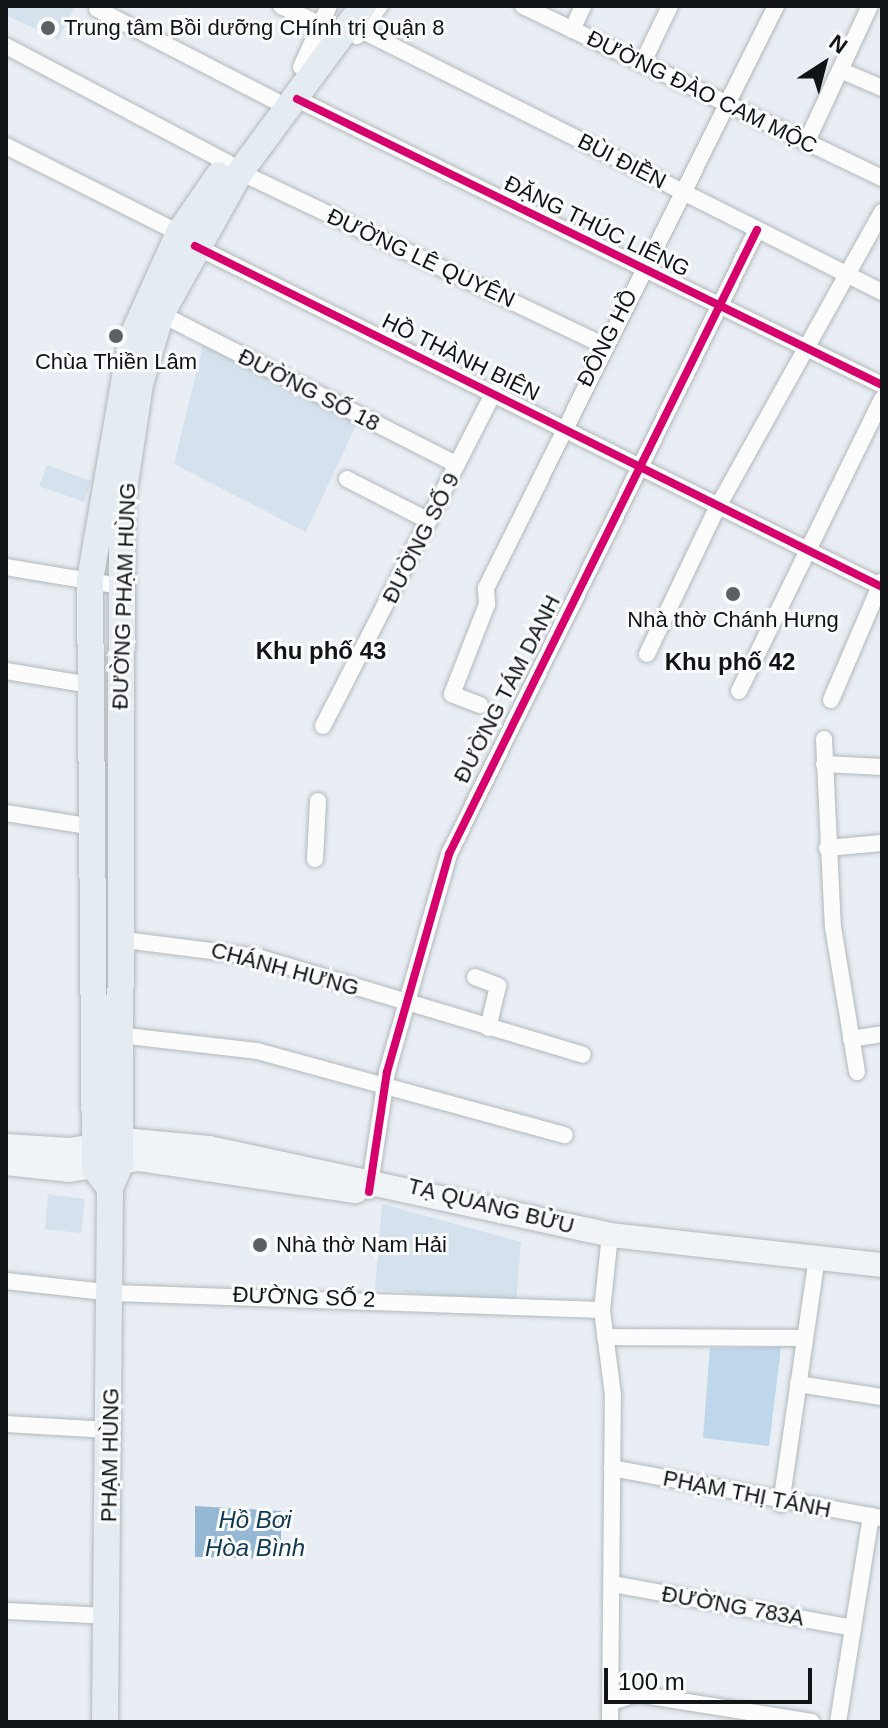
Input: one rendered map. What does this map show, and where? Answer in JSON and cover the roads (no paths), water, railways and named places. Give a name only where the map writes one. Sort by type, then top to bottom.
[{"type":"main road","points":[[304,76],[346,6]]},
{"type":"main road","points":[[304,76],[363,18]]},
{"type":"main road","name":"ĐƯỜNG PHẠM HÙNG","points":[[108,1161],[93,827],[90,580],[132,337],[187,239],[234,167],[304,76]]},
{"type":"main road","name":"ĐƯỜNG PHẠM HÙNG","points":[[108,1161],[119,1035],[117,939],[122,503],[140,384],[187,239]]},
{"type":"main road","name":"TẠ QUANG BỬU","points":[[6,1146],[108,1161],[369,1185],[609,1242],[816,1264],[882,1277]]},
{"type":"main road","name":"TẠ QUANG BỬU","points":[[6,1163],[108,1161]]},
{"type":"main road","name":"PHẠM HÙNG","points":[[105,1722],[113,1293],[108,1161]]},
{"type":"main road","name":"TẠ QUANG BỬU","points":[[816,1264],[882,1265]]},
{"type":"street","points":[[281,6],[317,23]]},
{"type":"street","name":"ĐƯỜNG PHẠM HÙNG","points":[[304,76],[317,23],[329,6]]},
{"type":"street","points":[[363,18],[380,6]]},
{"type":"street","name":"ĐƯỜNG ĐÀO CAM MỘC","points":[[523,6],[882,178]]},
{"type":"street","points":[[572,30],[583,6]]},
{"type":"street","points":[[642,64],[670,6]]},
{"type":"street","name":"ĐÔNG HỒ","points":[[480,705],[452,694],[487,604],[486,588],[603,345],[728,106],[776,6]]},
{"type":"street","points":[[806,143],[870,6]]},
{"type":"street","name":"ĐẶNG THÚC LIÊNG","points":[[97,9],[304,76],[642,268],[882,385]]},
{"type":"street","name":"BÙI ĐIỀN","points":[[363,18],[683,192],[882,292]]},
{"type":"street","name":"ĐƯỜNG LÊ QUYÊN","points":[[6,46],[234,167],[603,345]]},
{"type":"street","points":[[840,70],[882,88]]},
{"type":"street","name":"HỒ THÀNH BIÊN","points":[[6,146],[494,392],[561,431],[716,510],[802,552],[881,585]]},
{"type":"street","points":[[647,654],[716,510],[843,273],[860,257],[882,212]]},
{"type":"street","name":"ĐƯỜNG TÁM DANH","points":[[369,1185],[384,1087],[404,1002],[475,792],[634,468],[757,230]]},
{"type":"street","name":"ĐƯỜNG SỐ 18","points":[[161,314],[457,465]]},
{"type":"street","name":"ĐƯỜNG SỐ 9","points":[[323,726],[494,392]]},
{"type":"street","points":[[739,691],[802,552],[882,399]]},
{"type":"street","points":[[347,479],[429,521]]},
{"type":"street","points":[[6,567],[120,586]]},
{"type":"street","points":[[831,700],[881,585]]},
{"type":"street","points":[[6,671],[91,685]]},
{"type":"street","points":[[824,739],[827,848],[857,1072]]},
{"type":"street","points":[[824,764],[882,767]]},
{"type":"street","points":[[315,859],[318,801]]},
{"type":"street","points":[[6,813],[93,827]]},
{"type":"street","points":[[827,848],[882,843]]},
{"type":"street","name":"CHÁNH HƯNG","points":[[117,939],[257,957],[583,1055]]},
{"type":"street","points":[[475,977],[498,986],[488,1028]]},
{"type":"street","points":[[851,1039],[882,1034]]},
{"type":"street","points":[[119,1035],[202,1039],[565,1135]]},
{"type":"street","points":[[609,1242],[602,1310],[612,1468],[610,1722]]},
{"type":"street","points":[[781,1504],[816,1264]]},
{"type":"street","name":"ĐƯỜNG SỐ 2","points":[[6,1281],[113,1293],[602,1310]]},
{"type":"street","points":[[605,1337],[805,1338]]},
{"type":"street","points":[[798,1384],[882,1397]]},
{"type":"street","points":[[6,1424],[109,1430]]},
{"type":"street","name":"PHẠM THỊ TÁNH","points":[[612,1468],[781,1504],[876,1517]]},
{"type":"street","points":[[838,1722],[876,1517]]},
{"type":"street","name":"ĐƯỜNG 783A","points":[[613,1584],[853,1628]]},
{"type":"street","points":[[6,1611],[108,1616]]},
{"type":"street","points":[[612,1702],[637,1694],[812,1722]]},
{"type":"water","name":"Hồ Bơi Hòa Bình","points":[[195,1506],[281,1511],[281,1559],[195,1557]]},
{"type":"place","name":"Trung tâm Bồi dưỡng CHính trị Quận 8","points":[[48,28]]},
{"type":"place","name":"Chùa Thiền Lâm","points":[[116,336]]},
{"type":"place","name":"Nhà thờ Chánh Hưng","points":[[733,594]]},
{"type":"place","name":"Nhà thờ Nam Hải","points":[[260,1245]]},
{"type":"district","name":"Khu phố 43","points":[[321,651]]},
{"type":"district","name":"Khu phố 42","points":[[730,662]]}]
